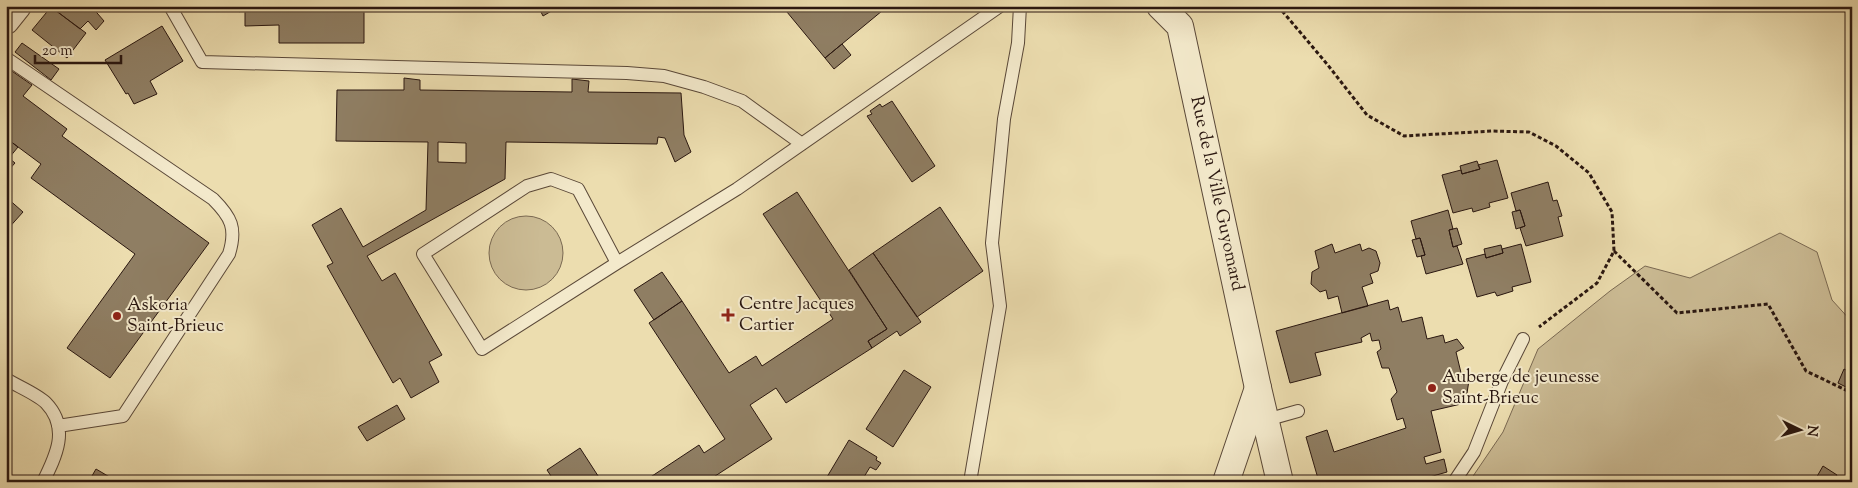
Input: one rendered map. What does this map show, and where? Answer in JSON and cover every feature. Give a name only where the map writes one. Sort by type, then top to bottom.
[{"type":"street","points":[[6,21],[18,6]]},
{"type":"street","name":"Rue de la Ville Guyomard","points":[[1160,6],[1180,26],[1280,482]]},
{"type":"street","points":[[1226,482],[1258,388]]},
{"type":"lane","points":[[170,6],[202,62],[626,73],[664,76],[704,87],[742,101],[802,144]]},
{"type":"lane","points":[[617,263],[578,189],[551,180],[527,186],[423,254],[482,349],[737,189],[1000,6]]},
{"type":"lane","points":[[970,482],[1000,306],[992,243],[1004,119],[1018,43],[1020,6]]},
{"type":"lane","points":[[6,58],[213,199],[227,213],[233,228],[233,242],[229,254],[123,416],[58,426]]},
{"type":"lane","points":[[1454,482],[1474,452],[1502,381],[1523,340]]},
{"type":"lane","points":[[6,379],[45,403],[58,426],[59,442],[56,456],[42,482]]},
{"type":"lane","points":[[1266,420],[1298,411]]},
{"type":"path","points":[[1278,6],[1327,64],[1366,115],[1404,136],[1492,131],[1529,132],[1556,146],[1589,173],[1612,212],[1614,251],[1598,283],[1523,340]]},
{"type":"path","points":[[1614,251],[1677,313],[1768,304],[1806,371],[1852,393]]},
{"type":"shaded area","points":[[526,216],[540,219],[552,227],[560,239],[563,253],[560,267],[552,279],[540,287],[526,290],[512,287],[500,279],[492,267],[489,253],[492,239],[500,227],[512,219]]},
{"type":"shaded area","points":[[1780,233],[1817,252],[1832,300],[1852,322],[1852,482],[1469,482],[1503,432],[1538,349],[1610,291],[1645,266],[1690,278]]},
{"type":"building","points":[[91,6],[104,21],[96,30],[88,21],[80,29],[51,7]]},
{"type":"building","points":[[236,6],[277,6],[278,8],[279,6],[364,6],[364,43],[279,43],[279,25],[245,26],[245,8],[239,12]]},
{"type":"building","points":[[538,6],[560,6],[543,16]]},
{"type":"building","points":[[782,6],[888,6],[825,58]]},
{"type":"building","points":[[51,7],[86,33],[67,58],[32,30]]},
{"type":"building","points":[[162,26],[183,61],[150,81],[157,94],[134,104],[105,60]]},
{"type":"building","points":[[22,43],[59,69],[51,80],[15,52]]},
{"type":"building","points":[[842,44],[851,55],[834,69],[825,58]]},
{"type":"building","points":[[6,67],[32,85],[23,96],[67,129],[62,136],[209,243],[110,378],[67,348],[135,254],[31,178],[41,164],[6,138]]},
{"type":"building","points":[[404,78],[420,80],[420,90],[572,92],[572,79],[589,81],[588,92],[681,93],[684,135],[691,152],[675,162],[665,138],[658,137],[657,144],[506,142],[505,179],[367,256],[382,281],[395,273],[442,355],[429,362],[439,382],[411,398],[400,378],[393,383],[327,266],[333,263],[312,225],[341,208],[363,247],[426,210],[428,142],[336,141],[337,90],[404,90]],"holes":[[[438,142],[466,143],[466,163],[438,162]]]},
{"type":"building","points":[[892,101],[935,166],[912,182],[867,116],[872,114],[870,111],[880,104],[882,107]]},
{"type":"building","points":[[6,138],[18,147],[9,158],[15,163],[6,173]]},
{"type":"building","points":[[1497,160],[1508,198],[1489,203],[1490,207],[1473,212],[1472,208],[1453,213],[1442,175],[1461,170],[1462,174],[1480,169],[1478,165]]},
{"type":"building","points":[[1477,161],[1480,169],[1462,174],[1460,166]]},
{"type":"building","points":[[1548,182],[1553,201],[1557,200],[1562,216],[1558,217],[1563,236],[1526,246],[1520,228],[1525,226],[1520,210],[1516,211],[1511,193]]},
{"type":"building","points":[[797,192],[887,329],[868,341],[872,348],[786,403],[776,388],[750,405],[772,439],[706,482],[643,482],[699,445],[704,453],[725,439],[649,323],[682,301],[729,373],[756,356],[762,366],[833,319],[763,214]]},
{"type":"building","points":[[6,197],[23,212],[6,231]]},
{"type":"building","points":[[940,207],[983,271],[917,317],[873,253]]},
{"type":"building","points":[[1448,210],[1453,229],[1449,230],[1453,247],[1457,246],[1463,264],[1426,274],[1421,256],[1425,255],[1420,238],[1416,239],[1411,221]]},
{"type":"building","points":[[1520,210],[1525,226],[1516,229],[1512,212]]},
{"type":"building","points":[[1457,228],[1462,244],[1453,247],[1449,230]]},
{"type":"building","points":[[1420,238],[1425,255],[1417,257],[1412,240]]},
{"type":"building","points":[[1332,244],[1335,253],[1360,244],[1362,251],[1369,248],[1376,251],[1380,263],[1378,271],[1370,274],[1373,283],[1362,287],[1368,306],[1342,313],[1338,296],[1328,299],[1326,290],[1320,292],[1311,284],[1312,272],[1319,268],[1315,251]]},
{"type":"building","points":[[1521,244],[1531,282],[1512,287],[1513,291],[1497,296],[1495,292],[1477,297],[1466,259],[1485,254],[1486,258],[1503,253],[1502,249]]},
{"type":"building","points":[[1501,245],[1503,253],[1486,258],[1484,249]]},
{"type":"building","points":[[873,253],[921,322],[900,336],[897,331],[872,348],[868,341],[887,329],[849,270]]},
{"type":"building","points":[[662,272],[682,301],[654,320],[634,290]]},
{"type":"building","name":"Auberge de jeunesse Saint-Brieuc","points":[[1388,300],[1390,310],[1398,307],[1402,322],[1422,317],[1427,339],[1443,335],[1445,343],[1457,339],[1464,348],[1456,352],[1462,377],[1470,374],[1467,393],[1460,395],[1461,404],[1431,411],[1441,452],[1424,457],[1426,464],[1444,459],[1447,472],[1412,482],[1319,482],[1306,437],[1327,430],[1334,452],[1406,428],[1403,418],[1397,420],[1391,399],[1397,392],[1389,368],[1382,368],[1377,352],[1381,349],[1379,340],[1372,341],[1370,333],[1361,338],[1362,342],[1315,353],[1321,375],[1290,383],[1276,331]]},
{"type":"building","points":[[1844,369],[1852,373],[1852,390],[1838,383]]},
{"type":"building","points":[[904,370],[931,387],[893,447],[866,429]]},
{"type":"building","points":[[397,405],[405,419],[367,441],[358,427]]},
{"type":"building","points":[[849,440],[877,457],[876,460],[881,463],[876,470],[870,467],[861,482],[824,482]]},
{"type":"building","points":[[580,448],[602,482],[555,482],[547,470]]},
{"type":"building","points":[[1823,466],[1837,475],[1833,482],[1817,482],[1815,480]]},
{"type":"building","points":[[96,469],[118,482],[89,481]]},
{"type":"place","name":"Centre Jacques Cartier","points":[[728,315]]},
{"type":"place","name":"Askoria Saint-Brieuc","points":[[117,316]]},
{"type":"place","name":"Auberge de jeunesse Saint-Brieuc","points":[[1432,388]]}]
